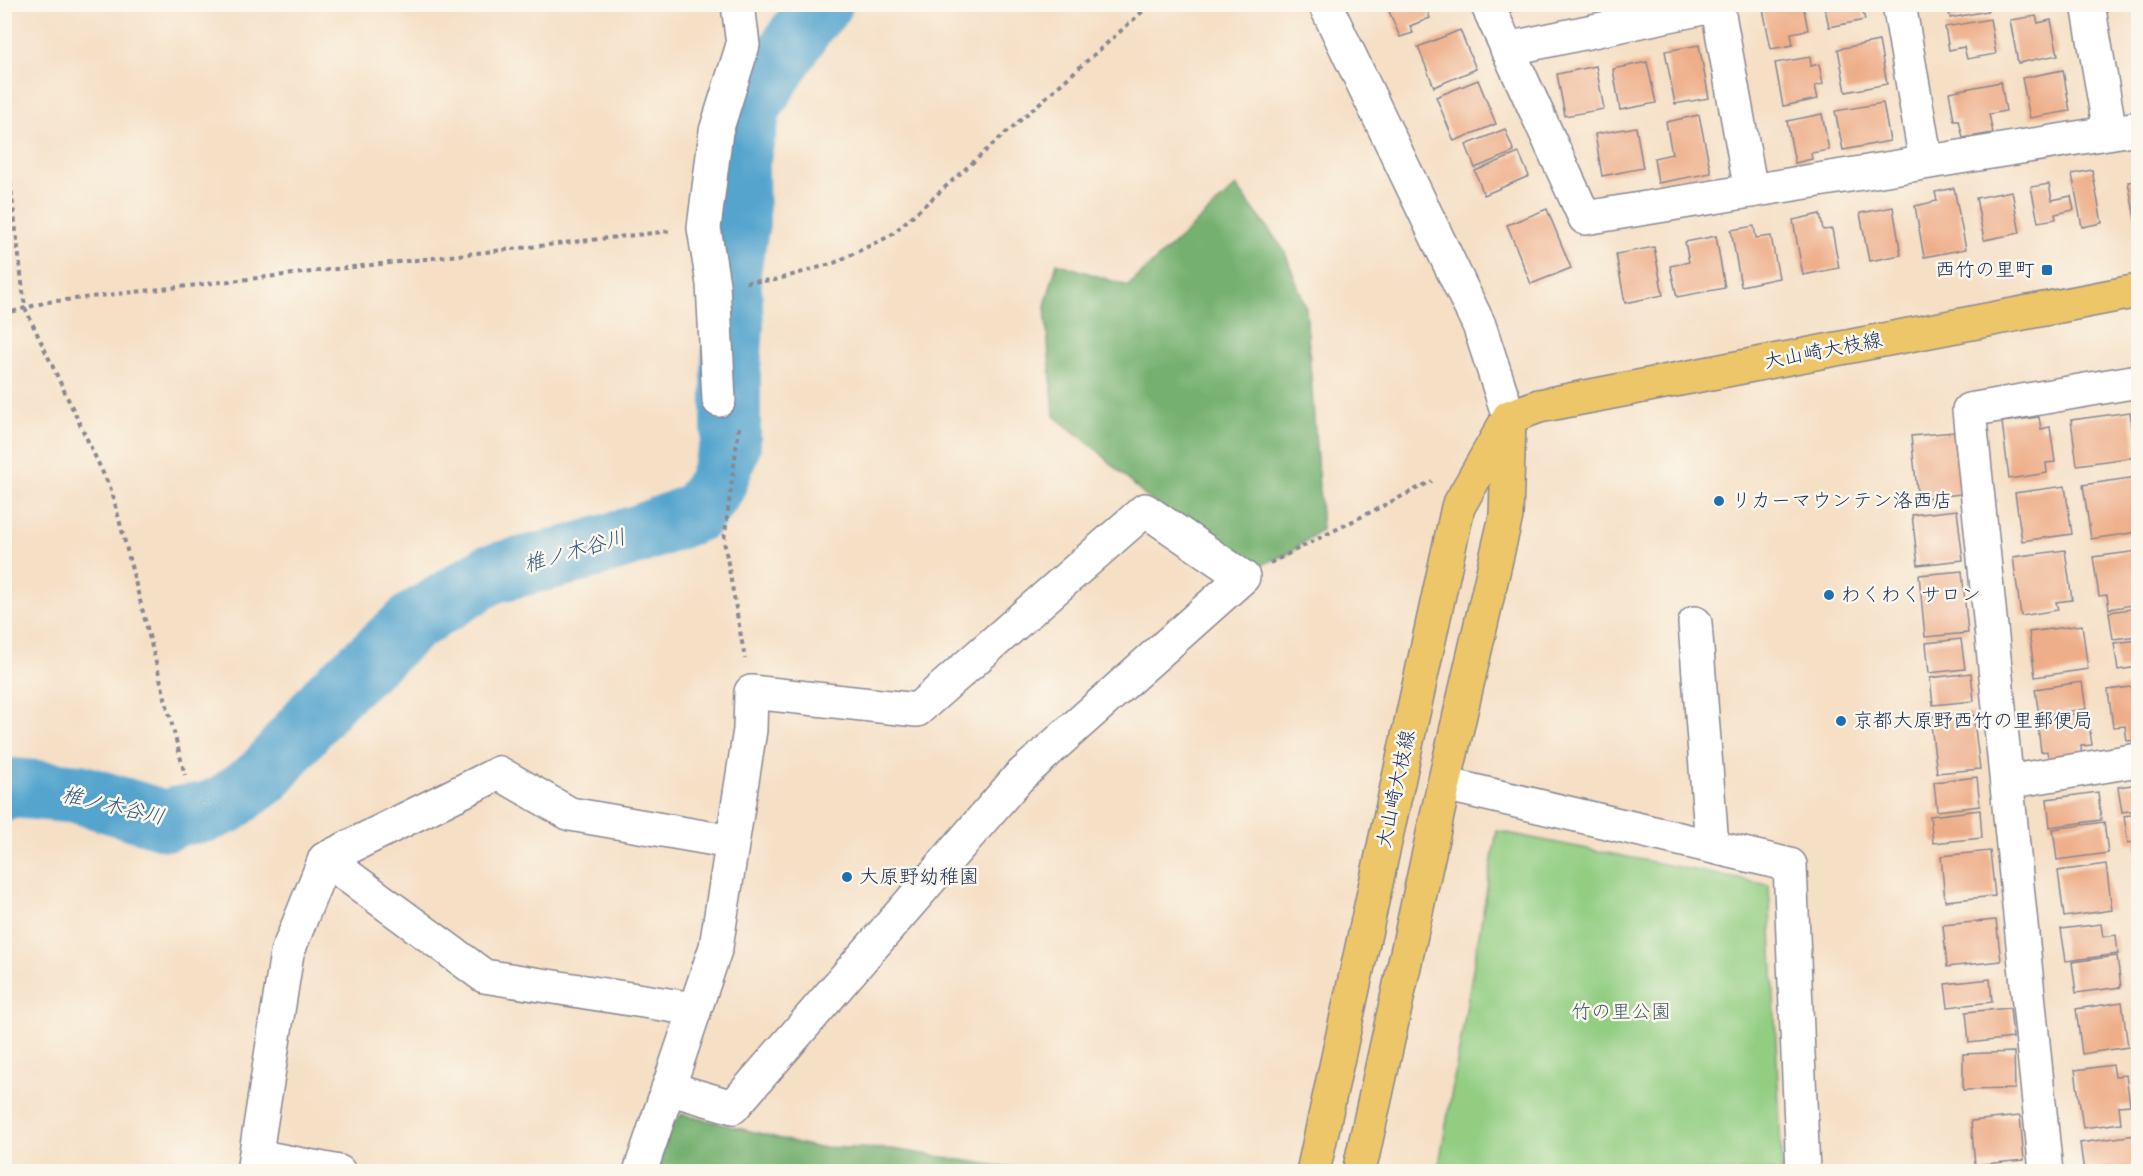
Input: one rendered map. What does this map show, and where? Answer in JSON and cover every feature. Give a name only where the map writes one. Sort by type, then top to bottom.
[{"type":"main road","name":"大山崎大枝線","points":[[1313,1172],[1458,507],[1509,417],[1539,406],[2139,291]]},
{"type":"main road","points":[[1359,1172],[1444,784],[1506,516],[1509,417]]},
{"type":"street","points":[[719,400],[712,284],[704,228],[716,131],[743,45],[738,4]]},
{"type":"street","points":[[1325,4],[1479,325],[1509,417]]},
{"type":"street","points":[[1487,4],[1586,218],[2124,130],[2088,4]]},
{"type":"street","points":[[1899,4],[1926,162]]},
{"type":"street","points":[[1507,49],[1717,5],[1751,191]]},
{"type":"street","points":[[2046,1172],[1969,410],[2139,381]]},
{"type":"street","points":[[640,1172],[668,1088],[694,1010],[716,947],[750,730],[751,692],[917,710],[1145,510],[1243,577],[1019,777],[733,1107],[668,1088]]},
{"type":"street","points":[[1695,623],[1712,846]]},
{"type":"street","points":[[2007,782],[2139,760]]},
{"type":"street","points":[[339,1172],[255,1164],[287,953],[325,859],[499,773],[570,814],[732,842]]},
{"type":"street","points":[[1444,784],[1790,865],[1803,1172]]},
{"type":"street","points":[[325,859],[484,976],[694,1010]]},
{"type":"path","points":[[712,284],[775,280],[834,263],[890,236],[1151,4]]},
{"type":"path","points":[[4,129],[25,308],[112,492],[185,775]]},
{"type":"path","points":[[4,314],[47,302],[704,228]]},
{"type":"path","points":[[719,400],[740,428],[724,541],[751,692]]},
{"type":"path","points":[[1243,577],[1438,478]]},
{"type":"green space","points":[[1236,186],[1284,250],[1306,308],[1322,529],[1288,554],[1249,570],[1145,496],[1098,451],[1054,416],[1045,306],[1057,263],[1128,286]]},
{"type":"green space","name":"竹の里公園","points":[[1497,831],[1769,885],[1782,1171],[1438,1171]]},
{"type":"green space","points":[[682,1114],[814,1147],[892,1149],[1031,1171],[659,1172],[658,1166],[671,1126]]},
{"type":"building","points":[[1386,4],[1425,4],[1430,18],[1410,26],[1413,33],[1400,37]]},
{"type":"building","points":[[1509,4],[1534,4],[1534,5],[1511,11]]},
{"type":"building","points":[[1762,4],[1803,4],[1808,30],[1791,33],[1793,45],[1771,49]]},
{"type":"building","points":[[1824,4],[1861,4],[1865,20],[1829,27]]},
{"type":"building","points":[[1948,4],[1986,4],[1988,11],[1950,18]]},
{"type":"building","points":[[2036,16],[2038,23],[2051,20],[2058,55],[2018,63],[2010,20]]},
{"type":"building","points":[[1990,19],[1996,54],[1967,59],[1964,47],[1949,50],[1945,27]]},
{"type":"building","points":[[1460,30],[1476,69],[1434,87],[1418,47]]},
{"type":"building","points":[[1879,41],[1887,84],[1846,92],[1838,49]]},
{"type":"building","points":[[1699,45],[1709,98],[1675,104],[1665,51]]},
{"type":"building","points":[[1810,57],[1811,66],[1819,64],[1823,84],[1815,86],[1818,99],[1783,106],[1775,63]]},
{"type":"building","points":[[1647,62],[1656,103],[1620,110],[1613,69]]},
{"type":"building","points":[[1596,66],[1604,109],[1565,116],[1557,74]]},
{"type":"building","points":[[2063,70],[2070,111],[2030,118],[2022,78]]},
{"type":"building","points":[[1478,80],[1496,124],[1454,141],[1436,97]]},
{"type":"building","points":[[2001,82],[2006,111],[1989,114],[1993,133],[1963,138],[1959,120],[1954,120],[1949,92]]},
{"type":"building","points":[[1883,103],[1890,141],[1843,150],[1835,111]]},
{"type":"building","points":[[1822,114],[1829,150],[1811,153],[1812,159],[1795,163],[1787,121]]},
{"type":"building","points":[[1699,115],[1711,173],[1658,183],[1654,158],[1672,154],[1666,122]]},
{"type":"building","points":[[1636,127],[1643,168],[1602,176],[1595,134]]},
{"type":"building","points":[[1505,129],[1514,152],[1475,168],[1466,145]]},
{"type":"building","points":[[1519,153],[1529,176],[1484,195],[1475,171]]},
{"type":"building","points":[[2138,161],[2138,217],[2135,218],[2128,182],[2136,181],[2132,162]]},
{"type":"building","points":[[2092,170],[2102,223],[2082,227],[2072,174]]},
{"type":"building","points":[[2049,184],[2052,200],[2071,196],[2074,210],[2055,214],[2056,219],[2038,222],[2031,187]]},
{"type":"building","points":[[1954,188],[1966,249],[1924,257],[1915,206],[1937,201],[1935,192]]},
{"type":"building","points":[[2012,191],[2020,233],[1984,240],[1976,198]]},
{"type":"building","points":[[1893,207],[1901,255],[1869,261],[1860,213]]},
{"type":"building","points":[[1547,209],[1571,268],[1531,284],[1507,225]]},
{"type":"building","points":[[1820,214],[1823,230],[1832,229],[1839,268],[1803,275],[1793,220]]},
{"type":"building","points":[[1754,226],[1756,238],[1771,236],[1779,278],[1741,286],[1731,230]]},
{"type":"building","points":[[1716,236],[1725,288],[1677,297],[1670,266],[1689,262],[1685,242]]},
{"type":"building","points":[[1654,247],[1663,295],[1625,303],[1616,254]]},
{"type":"building","points":[[2130,412],[2136,457],[2077,465],[2071,420]]},
{"type":"building","points":[[2039,417],[2041,429],[2050,427],[2055,462],[2046,463],[2047,473],[2009,479],[2002,422]]},
{"type":"building","points":[[1954,432],[1961,494],[1918,499],[1911,436]]},
{"type":"building","points":[[2136,477],[2138,532],[2091,539],[2083,485]]},
{"type":"building","points":[[2065,486],[2072,534],[2022,541],[2015,493]]},
{"type":"building","points":[[1957,510],[1963,560],[1918,565],[1912,515]]},
{"type":"building","points":[[2065,550],[2072,600],[2056,602],[2058,610],[2021,616],[2013,557]]},
{"type":"building","points":[[2138,551],[2138,604],[2109,609],[2107,595],[2099,596],[2093,557]]},
{"type":"building","points":[[1962,571],[1968,633],[1925,637],[1919,575]]},
{"type":"building","points":[[2138,608],[2138,636],[2113,639],[2109,612]]},
{"type":"building","points":[[2082,625],[2088,669],[2035,677],[2029,632]]},
{"type":"building","points":[[1961,639],[1965,669],[1929,673],[1926,643]]},
{"type":"building","points":[[2138,640],[2138,667],[2118,670],[2114,643]]},
{"type":"building","points":[[1971,673],[1974,701],[1933,705],[1930,678]]},
{"type":"building","points":[[2082,682],[2086,709],[2039,715],[2035,689]]},
{"type":"building","points":[[2138,686],[2138,740],[2127,741],[2125,726],[2113,727],[2108,690]]},
{"type":"building","points":[[1973,712],[1980,769],[1937,773],[1930,717]]},
{"type":"building","points":[[2087,712],[2092,745],[2081,746],[2082,759],[2049,764],[2047,751],[2041,752],[2037,719]]},
{"type":"building","points":[[1977,777],[1980,806],[1937,811],[1934,782]]},
{"type":"building","points":[[2138,784],[2138,810],[2122,812],[2118,787]]},
{"type":"building","points":[[2098,792],[2101,820],[2050,827],[2047,799]]},
{"type":"building","points":[[1980,810],[1982,838],[1933,843],[1930,816]]},
{"type":"building","points":[[2138,814],[2138,850],[2136,850],[2135,842],[2128,843],[2124,816]]},
{"type":"building","points":[[2104,822],[2108,853],[2057,860],[2053,829]]},
{"type":"building","points":[[1990,851],[1995,896],[1945,901],[1941,856]]},
{"type":"building","points":[[2134,859],[2138,859],[2138,881],[2137,881]]},
{"type":"building","points":[[2106,864],[2112,910],[2064,917],[2058,871]]},
{"type":"building","points":[[1996,920],[2001,961],[1947,967],[1943,925]]},
{"type":"building","points":[[2101,924],[2103,937],[2116,935],[2118,954],[2066,961],[2061,929]]},
{"type":"building","points":[[2117,956],[2121,987],[2076,993],[2072,962]]},
{"type":"building","points":[[1990,979],[1992,1002],[1948,1007],[1945,984]]},
{"type":"building","points":[[2122,1002],[2128,1047],[2082,1054],[2076,1009]]},
{"type":"building","points":[[2010,1008],[2013,1038],[1969,1043],[1966,1012]]},
{"type":"building","points":[[2014,1052],[2015,1089],[1963,1090],[1963,1054]]},
{"type":"building","points":[[2113,1065],[2115,1076],[2126,1075],[2130,1105],[2119,1106],[2121,1123],[2083,1128],[2075,1070]]},
{"type":"building","points":[[2020,1116],[2024,1160],[1975,1165],[1971,1121]]},
{"type":"building","points":[[2135,1135],[2138,1172],[2084,1172],[2080,1143]]},
{"type":"waterway","name":"椎ノ木谷川","points":[[4,791],[13,788],[79,794],[168,821],[178,816],[207,812],[226,804],[264,776],[331,696],[413,622],[490,574],[571,555],[637,535],[697,512],[716,485],[731,445],[731,367],[734,325],[731,270],[740,223],[739,166],[752,106],[807,21],[823,4]]},
{"type":"place","name":"西竹の里町","points":[[2047,270]]},
{"type":"place","name":"リカーマウンテン洛西店","points":[[1719,501]]},
{"type":"place","name":"わくわくサロン","points":[[1829,595]]},
{"type":"place","name":"京都大原野西竹の里郵便局","points":[[1841,721]]},
{"type":"place","name":"大原野幼稚園","points":[[847,877]]}]
